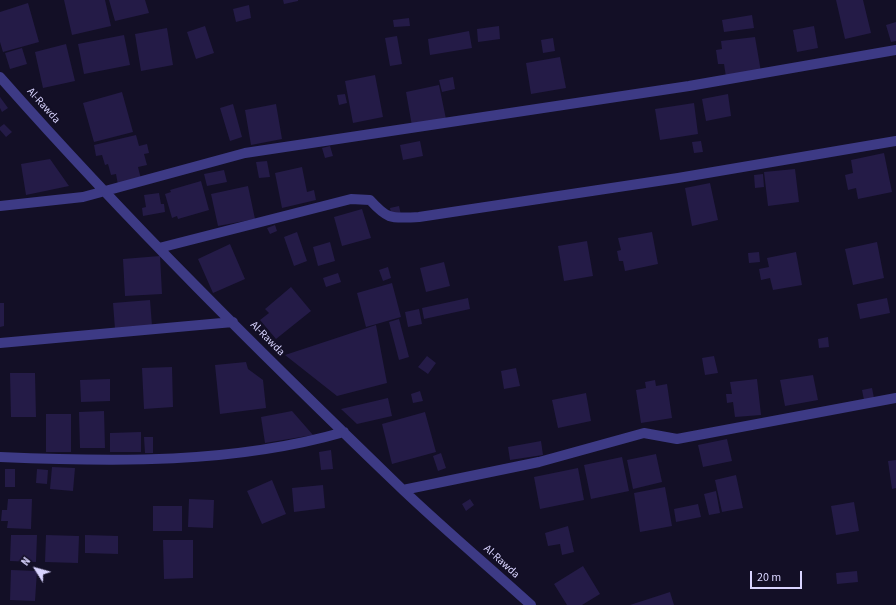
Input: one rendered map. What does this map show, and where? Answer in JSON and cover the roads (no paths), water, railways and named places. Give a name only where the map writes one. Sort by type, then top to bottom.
[{"type":"street","points":[[0,206],[83,197],[245,153],[689,86],[896,50]]},
{"type":"street","name":"Al-Rawda","points":[[0,77],[102,191],[233,322],[403,490],[530,605]]},
{"type":"street","points":[[159,248],[351,199],[370,200],[379,210],[390,218],[419,217],[678,178],[896,141]]},
{"type":"street","points":[[0,344],[233,322]]},
{"type":"street","points":[[403,490],[539,462],[644,433],[677,439],[896,398]]},
{"type":"street","points":[[0,457],[174,460],[286,446],[344,432]]}]
